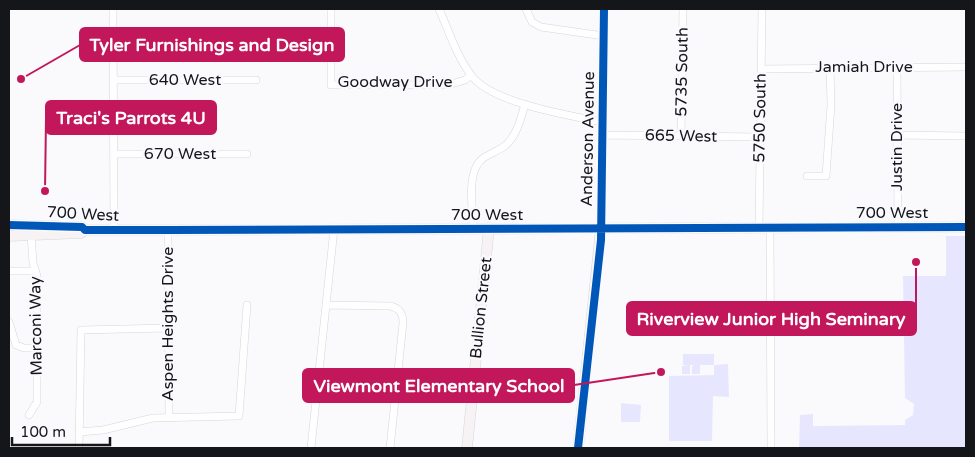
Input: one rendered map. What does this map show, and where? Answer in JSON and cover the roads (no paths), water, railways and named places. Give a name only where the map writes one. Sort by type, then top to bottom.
[{"type":"main road","name":"700 West","points":[[9,225],[82,227],[85,230]]},
{"type":"main road","name":"700 West","points":[[9,236],[81,233],[85,230],[966,227]]},
{"type":"main road","name":"Bullion Street","points":[[467,448],[489,228]]},
{"type":"main road","name":"Anderson Avenue","points":[[578,448],[601,228]]},
{"type":"street","points":[[113,9],[114,230]]},
{"type":"street","name":"Goodway Drive","points":[[331,9],[331,85],[448,85],[465,80],[471,75]]},
{"type":"street","points":[[439,9],[460,56],[471,75],[481,86],[494,94],[525,104],[602,122]]},
{"type":"street","points":[[526,9],[532,22],[541,27],[604,36]]},
{"type":"street","name":"Anderson Avenue","points":[[601,228],[604,9]]},
{"type":"street","name":"5735 South","points":[[681,136],[683,9]]},
{"type":"street","name":"5750 South","points":[[762,9],[760,137],[771,448]]},
{"type":"street","name":"Jamiah Drive","points":[[761,69],[966,67]]},
{"type":"street","points":[[806,176],[826,176],[831,105],[830,68]]},
{"type":"street","name":"Justin Drive","points":[[897,68],[898,227]]},
{"type":"street","name":"640 West","points":[[114,80],[256,80]]},
{"type":"street","points":[[473,228],[473,180],[476,165],[484,156],[499,150],[512,138],[525,104]]},
{"type":"street","name":"665 West","points":[[602,135],[760,137]]},
{"type":"street","points":[[898,135],[966,136]]},
{"type":"street","name":"670 West","points":[[114,154],[247,154]]},
{"type":"street","points":[[311,448],[334,229]]},
{"type":"street","name":"Aspen Heights Drive","points":[[168,230],[169,418]]},
{"type":"street","name":"Marconi Way","points":[[29,415],[37,402],[37,276],[31,235]]},
{"type":"street","points":[[9,271],[35,271]]},
{"type":"street","points":[[79,432],[103,430],[153,418],[239,416],[247,305]]},
{"type":"street","points":[[327,305],[390,306],[397,308],[402,315],[403,323],[390,448]]},
{"type":"street","points":[[9,322],[16,345],[24,348],[37,348]]},
{"type":"street","points":[[80,448],[81,330],[168,328]]},
{"type":"place","name":"Tyler Furnishings and Design","points":[[21,79]]},
{"type":"place","name":"Traci's Parrots 4U","points":[[45,191]]},
{"type":"place","name":"Riverview Junior High Seminary","points":[[916,262]]},
{"type":"place","name":"Viewmont Elementary School","points":[[661,372]]}]
